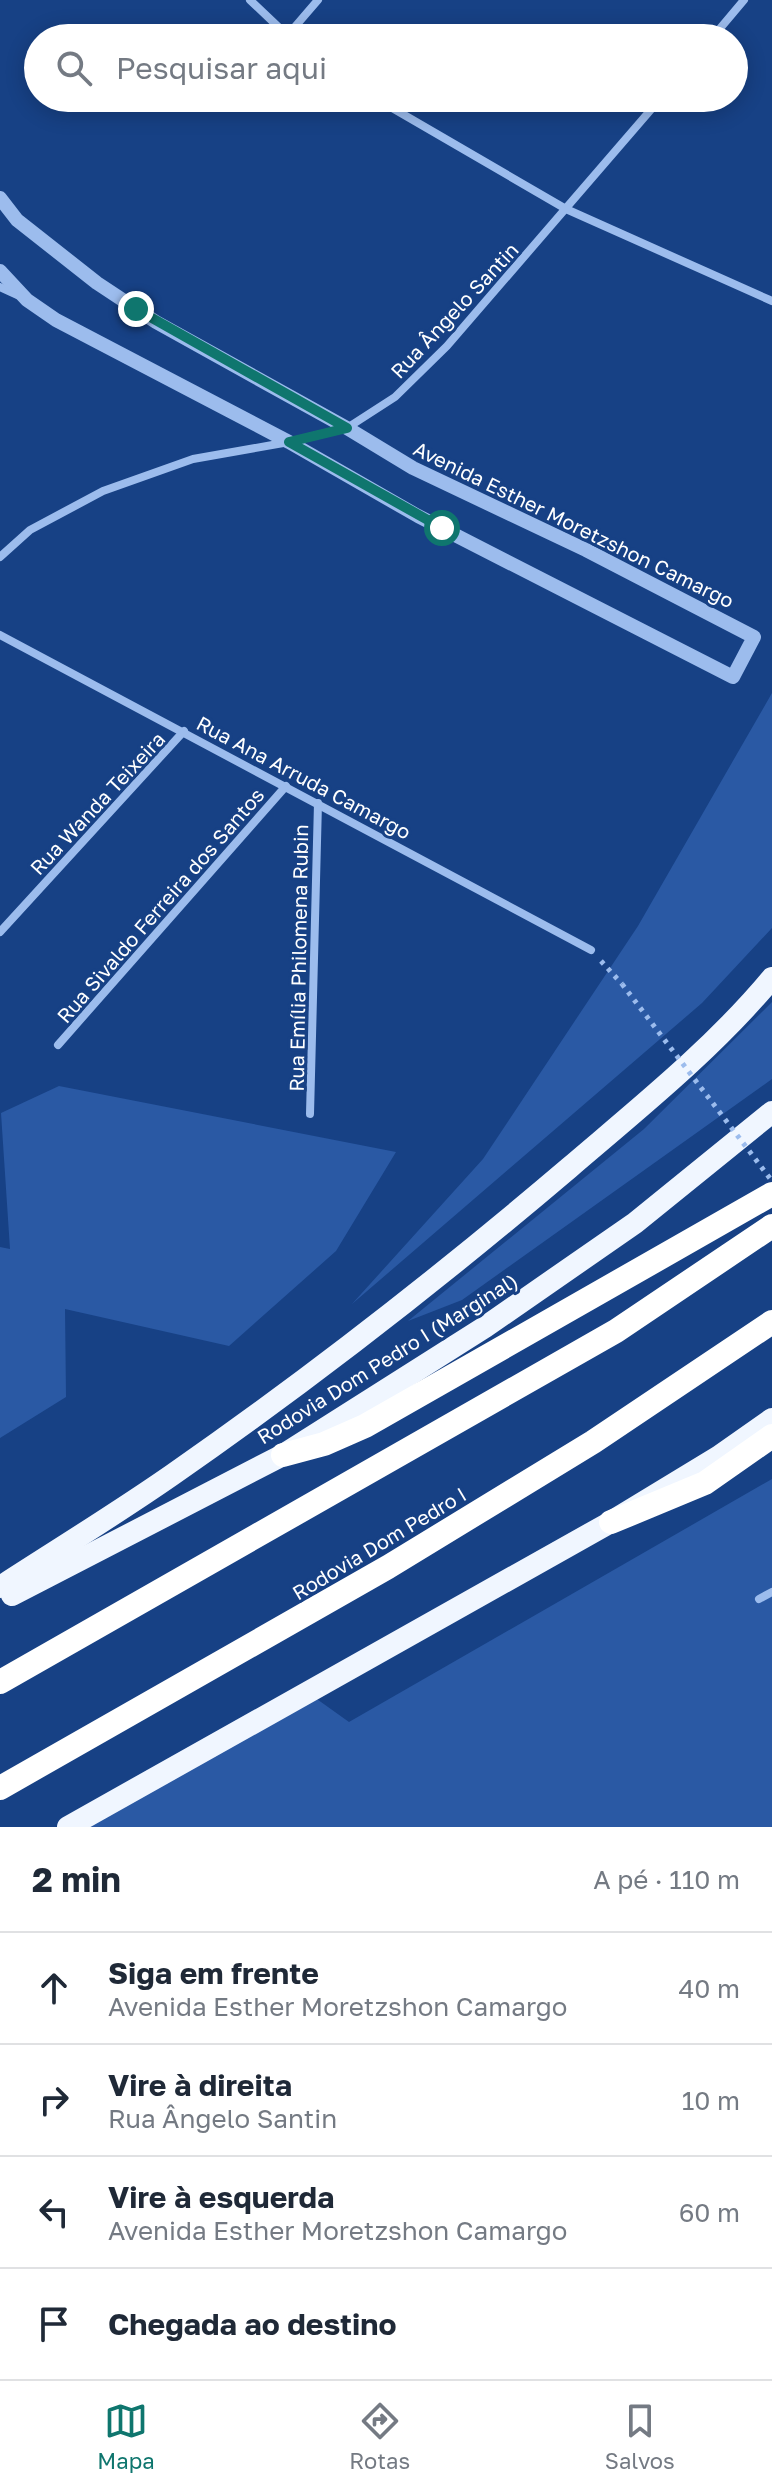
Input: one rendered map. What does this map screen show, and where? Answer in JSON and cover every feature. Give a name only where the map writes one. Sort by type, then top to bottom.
[{"type":"highway","points":[[0,1587],[170,1477],[375,1326],[491,1235],[745,1011],[772,978]]},
{"type":"highway","name":"Rodovia Dom Pedro I (Marginal)","points":[[0,1601],[283,1455],[485,1327],[635,1223],[772,1112]]},
{"type":"highway","points":[[283,1455],[324,1444],[365,1426],[772,1194]]},
{"type":"highway","points":[[0,1682],[616,1331],[772,1226]]},
{"type":"highway","name":"Rodovia Dom Pedro I","points":[[0,1788],[402,1559],[593,1442],[772,1322]]},
{"type":"highway","points":[[68,1827],[611,1522],[718,1457],[772,1419]]},
{"type":"highway","points":[[611,1522],[705,1483],[772,1436]]},
{"type":"street","points":[[250,0],[275,24]]},
{"type":"street","points":[[299,24],[318,0]]},
{"type":"street","points":[[724,24],[744,0]]},
{"type":"street","points":[[399,112],[566,209],[772,301]]},
{"type":"street","name":"Rua Ângelo Santin","points":[[0,557],[30,530],[103,491],[193,459],[347,428],[395,397],[447,346],[649,112]]},
{"type":"street","name":"Avenida Esther Moretzshon Camargo","points":[[0,198],[17,220],[97,283],[156,322],[413,468],[586,550],[754,637],[733,677],[418,516],[289,442],[56,320],[27,300],[0,271]]},
{"type":"street","points":[[0,287],[27,300]]},
{"type":"street","name":"Rua Ana Arruda Camargo","points":[[0,635],[591,950]]},
{"type":"street","name":"Rua Wanda Teixeira","points":[[0,932],[184,731]]},
{"type":"street","name":"Rua Sivaldo Ferreira dos Santos","points":[[58,1045],[286,786]]},
{"type":"street","name":"Rua Emília Philomena Rubin","points":[[310,1114],[318,803]]},
{"type":"street","points":[[759,1599],[772,1592]]},
{"type":"path","points":[[591,950],[622,984],[772,1181]]},
{"type":"shaded area","points":[[772,693],[772,928],[702,1003],[352,1304],[483,1159],[638,926]]},
{"type":"shaded area","points":[[772,1002],[772,1079],[462,1300],[408,1321],[644,1129]]},
{"type":"shaded area","points":[[59,1086],[396,1152],[336,1251],[229,1346],[65,1309],[66,1397],[0,1438],[0,1247],[10,1249],[1,1113]]},
{"type":"shaded area","points":[[772,1479],[772,1827],[64,1827],[307,1692],[349,1722]]},
{"type":"route","points":[[136,309],[347,428],[289,442],[442,528]]}]
